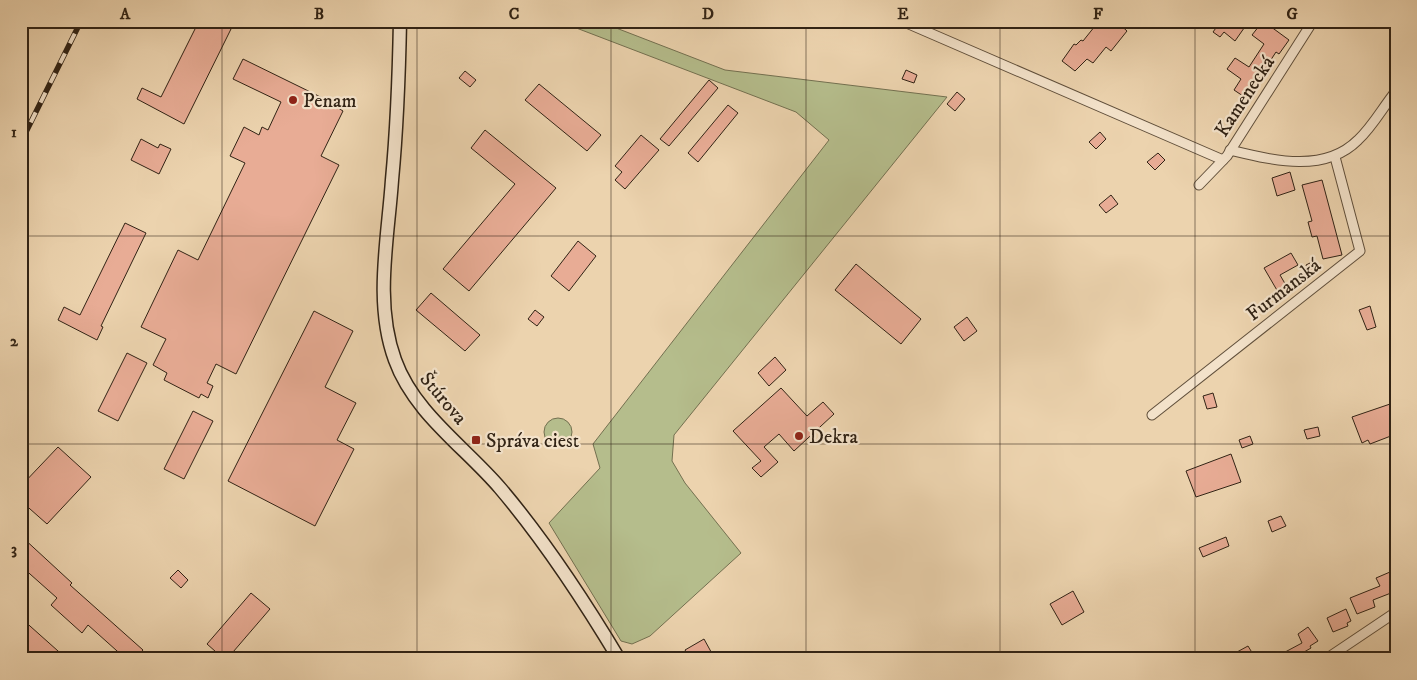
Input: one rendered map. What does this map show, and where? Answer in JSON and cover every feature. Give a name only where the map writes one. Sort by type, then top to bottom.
[{"type":"street","name":"Štúrova","points":[[400,21],[399,98],[383,295],[388,334],[395,360],[406,385],[418,401],[500,488],[552,554],[618,659]]},
{"type":"street","points":[[902,21],[1223,160]]},
{"type":"street","name":"Kamenecká","points":[[1199,185],[1230,150],[1313,21]]},
{"type":"street","points":[[1230,150],[1305,163],[1335,157],[1358,140],[1396,92]]},
{"type":"street","name":"Furmanská","points":[[1152,415],[1360,251],[1335,157]]},
{"type":"street","points":[[1326,659],[1396,612]]},
{"type":"green space","points":[[558,21],[598,21],[725,70],[947,97],[674,435],[672,461],[685,483],[741,553],[650,636],[632,644],[621,641],[549,523],[600,468],[593,444],[829,140],[796,112]]},
{"type":"green space","points":[[558,418],[568,422],[572,432],[568,442],[558,446],[548,442],[544,432],[548,422]]},
{"type":"building","points":[[199,21],[215,21],[231,29],[184,124],[137,99],[142,88],[161,97]]},
{"type":"building","points":[[1099,21],[1106,21],[1111,25],[1116,21],[1127,31],[1111,51],[1106,47],[1093,63],[1087,59],[1075,71],[1062,61],[1074,44],[1076,45],[1081,40],[1083,41]]},
{"type":"building","points":[[1221,21],[1249,21],[1235,41],[1224,32],[1220,37],[1213,32]]},
{"type":"building","points":[[1263,21],[1289,40],[1279,54],[1276,52],[1246,98],[1234,90],[1241,79],[1227,69],[1235,58],[1249,67],[1264,44],[1252,35]]},
{"type":"building","points":[[243,59],[339,106],[338,108],[343,111],[321,156],[339,165],[236,374],[216,364],[207,383],[213,386],[208,398],[201,394],[199,398],[164,380],[167,373],[153,365],[166,339],[141,327],[178,250],[198,260],[245,163],[230,156],[244,127],[259,135],[262,127],[268,130],[281,102],[233,79]]},
{"type":"building","points":[[906,70],[917,75],[914,83],[902,79]]},
{"type":"building","points":[[465,71],[476,80],[470,87],[459,78]]},
{"type":"building","points":[[709,80],[718,88],[669,146],[660,139]]},
{"type":"building","points":[[539,84],[601,135],[587,151],[525,100]]},
{"type":"building","points":[[957,92],[965,99],[955,111],[947,104]]},
{"type":"building","points":[[728,105],[738,113],[698,162],[688,153]]},
{"type":"building","points":[[485,130],[556,188],[469,291],[443,269],[515,184],[471,148]]},
{"type":"building","points":[[1100,132],[1106,139],[1096,149],[1089,142]]},
{"type":"building","points":[[641,135],[659,150],[625,189],[615,180],[622,172],[615,166]]},
{"type":"building","points":[[141,139],[158,148],[160,144],[171,149],[159,174],[131,160]]},
{"type":"building","points":[[1158,153],[1165,160],[1155,170],[1147,162]]},
{"type":"building","points":[[1290,172],[1295,190],[1277,196],[1272,178]]},
{"type":"building","points":[[1322,180],[1342,255],[1323,259],[1317,236],[1312,237],[1308,222],[1312,221],[1302,185]]},
{"type":"building","points":[[1111,195],[1118,204],[1106,213],[1099,205]]},
{"type":"building","points":[[125,223],[146,233],[101,326],[103,327],[97,340],[58,320],[64,307],[80,315]]},
{"type":"building","points":[[578,241],[596,256],[569,291],[551,276]]},
{"type":"building","points":[[1291,253],[1298,265],[1280,275],[1287,287],[1278,292],[1264,268]]},
{"type":"building","points":[[1314,261],[1319,271],[1310,275],[1306,265]]},
{"type":"building","points":[[856,264],[921,319],[901,344],[835,290]]},
{"type":"building","points":[[431,293],[480,335],[465,351],[416,310]]},
{"type":"building","points":[[1370,306],[1376,327],[1367,330],[1359,310]]},
{"type":"building","points":[[535,310],[544,317],[537,326],[528,319]]},
{"type":"building","points":[[314,311],[353,331],[325,387],[356,403],[337,440],[354,449],[315,526],[228,481]]},
{"type":"building","points":[[967,317],[977,331],[964,341],[954,327]]},
{"type":"building","points":[[127,353],[147,363],[118,421],[98,411]]},
{"type":"building","points":[[775,357],[786,370],[769,386],[758,373]]},
{"type":"building","points":[[781,388],[807,416],[823,402],[834,414],[794,451],[779,434],[764,447],[778,462],[761,477],[752,468],[761,461],[733,431]]},
{"type":"building","points":[[1213,393],[1217,407],[1207,409],[1203,396]]},
{"type":"building","points":[[1396,402],[1396,434],[1370,444],[1368,440],[1362,443],[1352,417]]},
{"type":"building","points":[[193,411],[213,421],[184,479],[164,469]]},
{"type":"building","points":[[1318,427],[1320,436],[1307,439],[1304,430]]},
{"type":"building","points":[[1250,436],[1253,444],[1242,448],[1239,440]]},
{"type":"building","points":[[58,447],[91,477],[47,524],[21,501],[21,486]]},
{"type":"building","points":[[1231,454],[1241,482],[1196,497],[1186,471]]},
{"type":"building","points":[[1281,516],[1286,526],[1272,532],[1268,521]]},
{"type":"building","points":[[21,536],[72,583],[70,585],[143,650],[135,659],[126,659],[88,625],[82,633],[51,605],[57,598],[21,566]]},
{"type":"building","points":[[1226,537],[1229,546],[1203,557],[1199,548]]},
{"type":"building","points":[[178,570],[188,580],[181,588],[170,578]]},
{"type":"building","points":[[1390,572],[1396,586],[1390,589],[1391,593],[1373,600],[1375,607],[1357,614],[1350,598],[1380,586],[1376,578]]},
{"type":"building","points":[[1073,591],[1084,612],[1062,625],[1050,604]]},
{"type":"building","points":[[251,593],[270,609],[227,659],[224,659],[207,644]]},
{"type":"building","points":[[1346,609],[1351,621],[1347,623],[1348,626],[1333,632],[1327,618]]},
{"type":"building","points":[[21,618],[67,659],[21,659]]},
{"type":"building","points":[[1308,627],[1318,641],[1310,646],[1311,648],[1292,659],[1272,659],[1302,643],[1298,634]]},
{"type":"building","points":[[704,639],[715,659],[690,659],[685,650]]},
{"type":"building","points":[[1248,646],[1256,659],[1241,659],[1237,652]]},
{"type":"railway","points":[[21,142],[81,21]]},
{"type":"place","name":"Penam","points":[[293,100]]},
{"type":"place","name":"Dekra","points":[[799,436]]},
{"type":"place","name":"Správa ciest","points":[[476,440]]}]
